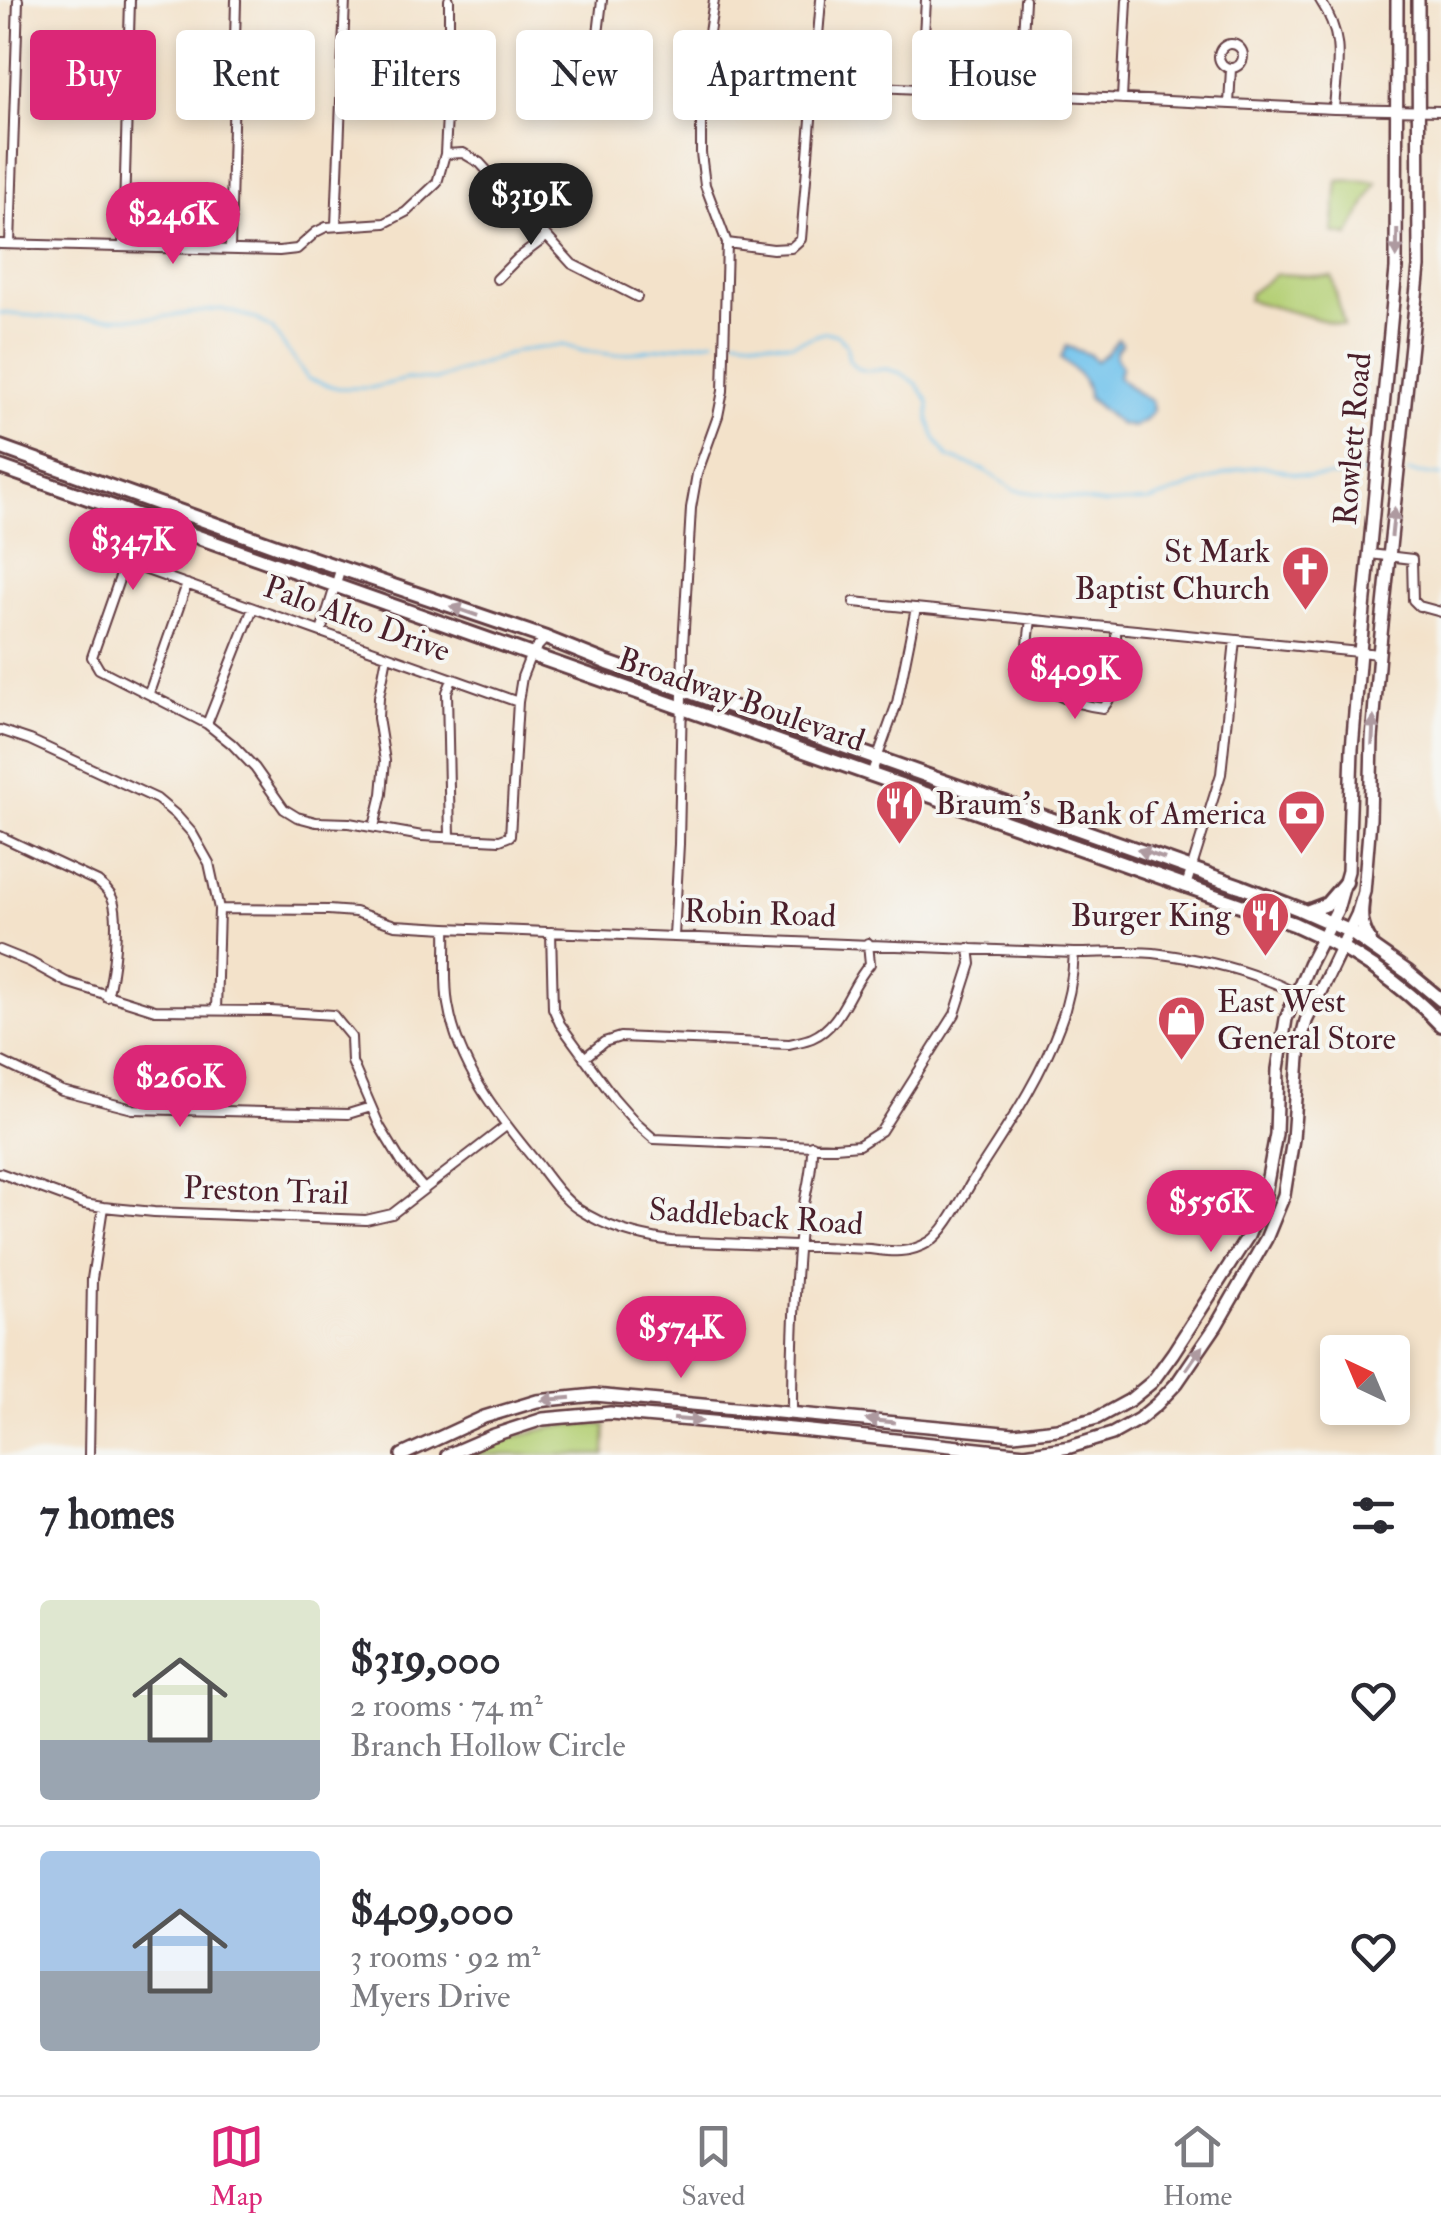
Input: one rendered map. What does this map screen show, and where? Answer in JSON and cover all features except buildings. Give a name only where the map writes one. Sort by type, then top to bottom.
[{"type":"main road","name":"Rowlett Road","points":[[402,1455],[484,1417],[537,1401],[595,1395],[1014,1434],[1037,1432],[1078,1425],[1116,1409],[1152,1382],[1173,1354],[1248,1236],[1264,1199],[1276,1134],[1286,1020],[1346,882],[1360,652],[1396,269],[1397,0]]},
{"type":"main road","name":"Rowlett Road","points":[[448,1455],[543,1419],[610,1413],[1025,1454],[1081,1445],[1126,1427],[1158,1404],[1216,1326],[1266,1239],[1284,1195],[1293,1139],[1300,1044],[1306,1021],[1362,902],[1367,870],[1378,654],[1418,267],[1418,0]]},
{"type":"main road","points":[[1398,178],[1418,178]]},
{"type":"main road","points":[[1390,340],[1411,342]]},
{"type":"main road","name":"Broadway Boulevard","points":[[0,448],[546,638],[1306,912],[1349,932],[1406,970],[1439,1012]]},
{"type":"main road","name":"Broadway Boulevard","points":[[0,467],[1294,924],[1341,947],[1439,1012]]},
{"type":"main road","points":[[1351,773],[1372,774]]},
{"type":"main road","points":[[1076,847],[1082,830]]},
{"type":"main road","points":[[1306,912],[1327,904],[1346,882]]},
{"type":"main road","points":[[1362,902],[1362,929],[1374,948]]},
{"type":"main road","points":[[636,1398],[636,1415]]},
{"type":"main road","points":[[1116,1409],[1126,1427]]},
{"type":"main road","points":[[484,1417],[491,1436]]},
{"type":"street","points":[[10,244],[18,0]]},
{"type":"street","points":[[123,247],[130,0]]},
{"type":"street","points":[[230,250],[236,0]]},
{"type":"street","points":[[336,226],[345,0]]},
{"type":"street","points":[[0,244],[297,249],[316,232],[336,226],[385,223],[406,212],[438,183],[445,154],[450,0]]},
{"type":"street","points":[[599,30],[602,0]]},
{"type":"street","points":[[674,936],[691,508],[696,474],[723,392],[727,243],[705,186],[700,153],[714,0]]},
{"type":"street","points":[[819,30],[821,0]]},
{"type":"street","points":[[924,30],[926,0]]},
{"type":"street","points":[[1023,30],[1024,0]]},
{"type":"street","points":[[1122,100],[1127,0]]},
{"type":"street","points":[[1320,0],[1339,45],[1334,108]]},
{"type":"street","points":[[1230,104],[1231,68]]},
{"type":"street","points":[[1072,97],[1441,111]]},
{"type":"street","points":[[727,243],[773,249],[791,248],[801,239],[813,120]]},
{"type":"street","points":[[445,154],[462,153],[480,163],[572,264],[637,296]]},
{"type":"street","points":[[497,279],[546,237]]},
{"type":"street","points":[[141,517],[92,656],[99,669],[207,724],[232,744],[284,809],[297,817],[422,836],[500,840],[510,836],[522,677],[530,654],[546,638]]},
{"type":"street","points":[[1370,554],[1412,560],[1413,600],[1419,606],[1441,612]]},
{"type":"street","name":"Palo Alto Drive","points":[[124,562],[518,702]]},
{"type":"street","points":[[322,632],[341,567]]},
{"type":"street","points":[[149,692],[188,584]]},
{"type":"street","points":[[854,602],[1378,654]]},
{"type":"street","points":[[207,724],[253,608]]},
{"type":"street","points":[[871,775],[898,703],[916,608]]},
{"type":"street","points":[[1031,619],[1028,653],[1031,674],[1039,686],[1067,700],[1103,708],[1110,702],[1116,628]]},
{"type":"street","points":[[1186,886],[1221,774],[1235,640]]},
{"type":"street","points":[[374,827],[385,761],[378,718],[387,656]]},
{"type":"street","points":[[450,837],[447,692],[452,680]]},
{"type":"street","points":[[0,730],[157,799],[192,833],[209,862],[219,909],[216,1010]]},
{"type":"street","points":[[0,836],[107,889],[114,903],[112,979],[107,996]]},
{"type":"street","name":"Robin Road","points":[[219,909],[355,912],[395,924],[446,928],[1158,954],[1227,966],[1296,994]]},
{"type":"street","name":"Saddleback Road","points":[[446,928],[448,1004],[464,1059],[506,1126],[576,1207],[615,1229],[641,1237],[896,1253],[911,1251],[932,1240],[1040,1070],[1060,1026],[1073,977],[1074,952]]},
{"type":"street","points":[[551,932],[553,1008],[560,1024],[614,1098],[654,1139],[835,1147],[859,1145],[881,1131],[955,1014],[971,964],[968,948]]},
{"type":"street","points":[[584,1058],[604,1042],[620,1036],[789,1044],[812,1038],[829,1028],[858,977],[870,964],[868,943]]},
{"type":"street","points":[[0,950],[66,982],[156,1010],[332,1016],[351,1037],[352,1062],[371,1107],[402,1164],[424,1189]]},
{"type":"street","points":[[0,1062],[62,1091],[133,1109],[348,1114],[371,1107]]},
{"type":"street","name":"Preston Trail","points":[[0,1173],[84,1204],[103,1207],[366,1220],[392,1214],[506,1126]]},
{"type":"street","points":[[792,1429],[798,1247],[812,1144]]},
{"type":"street","points":[[89,1455],[92,1279],[103,1207]]},
{"type":"green space","points":[[1338,181],[1377,182],[1349,236],[1333,233]]},
{"type":"green space","points":[[1276,274],[1332,277],[1344,326],[1248,300],[1250,293]]},
{"type":"green space","points":[[575,1424],[606,1425],[605,1455],[464,1455],[518,1436]]},
{"type":"water","points":[[1118,339],[1122,344],[1115,356],[1122,366],[1118,377],[1151,401],[1153,410],[1133,427],[1119,424],[1088,398],[1083,380],[1061,358],[1066,346],[1091,355],[1096,361]]},
{"type":"waterway","points":[[0,313],[154,318],[221,309],[255,318],[272,329],[308,379],[338,388],[371,388],[407,379],[435,380],[517,351],[563,345],[616,355],[715,340]]},
{"type":"waterway","points":[[735,338],[792,344],[826,332],[837,335],[846,343],[849,360],[856,368],[886,369],[917,384],[929,402],[935,438],[948,457],[984,470],[1015,490],[1105,504],[1150,501],[1239,469],[1264,466],[1308,477],[1369,471]]},
{"type":"waterway","points":[[1408,472],[1441,476]]},
{"type":"place","name":"St Mark Baptist Church","points":[[1305,612]]},
{"type":"place","name":"Braum's","points":[[900,846]]},
{"type":"place","name":"Bank of America","points":[[1301,856]]},
{"type":"place","name":"Burger King","points":[[1266,958]]},
{"type":"place","name":"East West General Store","points":[[1182,1062]]}]
